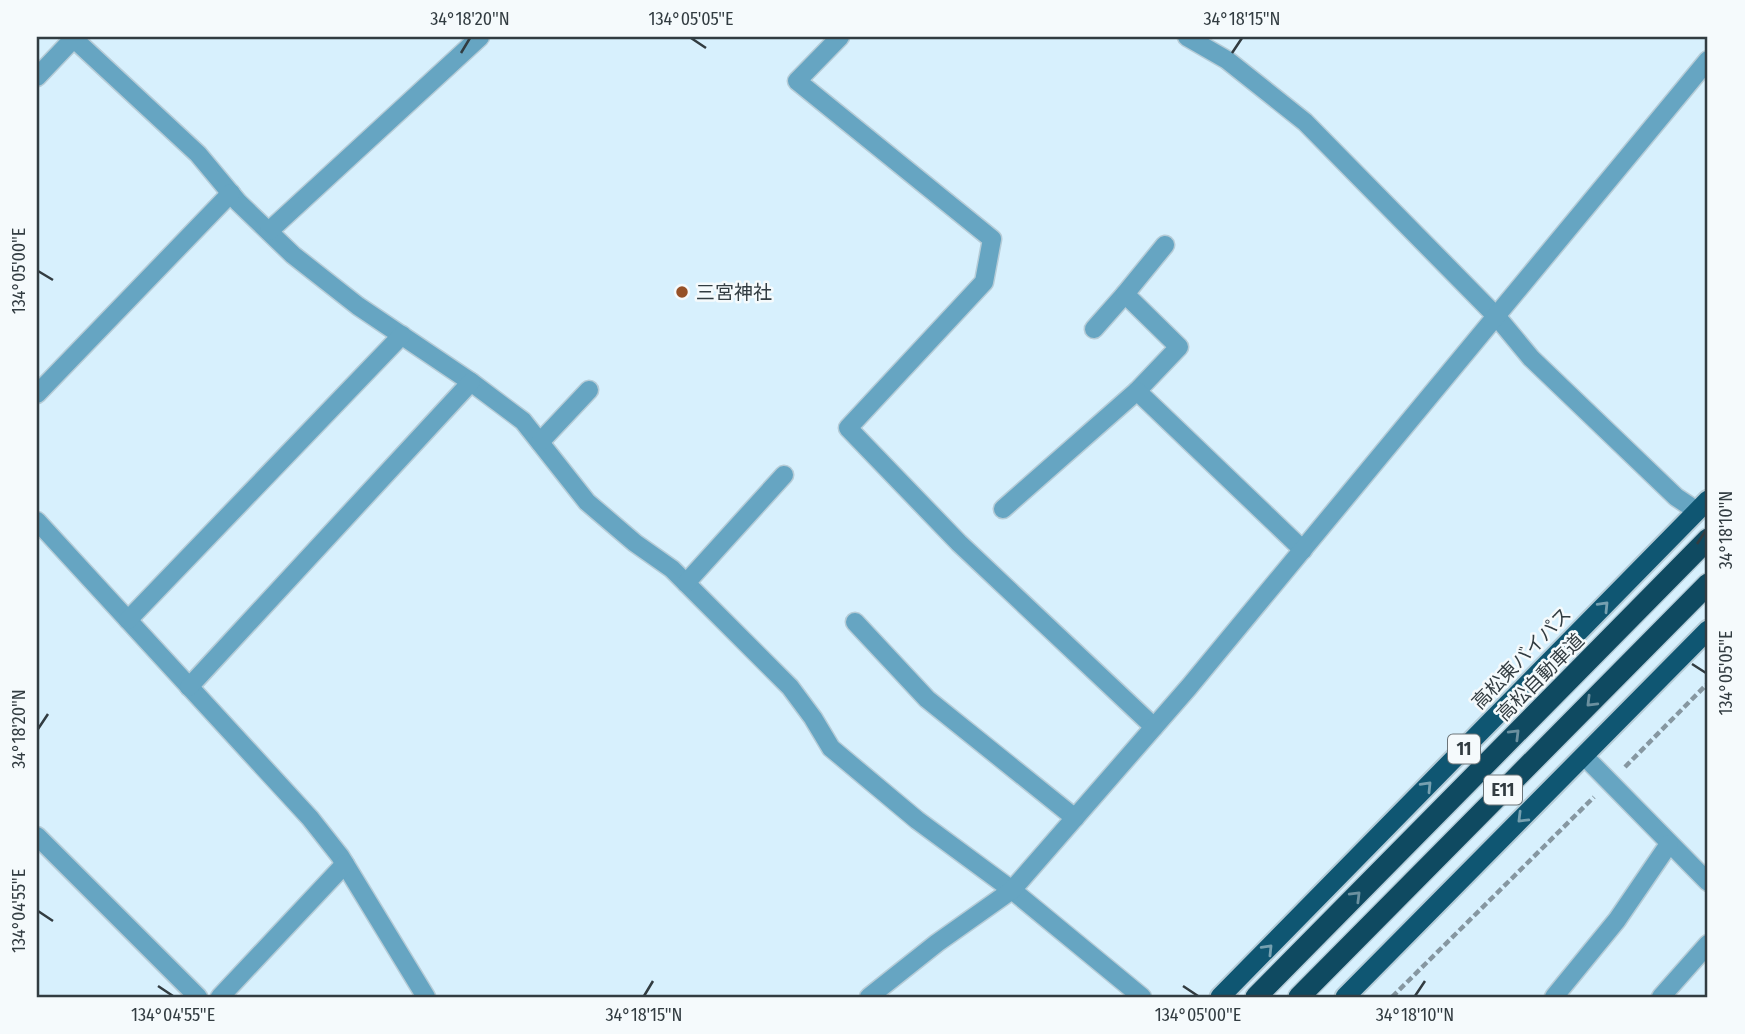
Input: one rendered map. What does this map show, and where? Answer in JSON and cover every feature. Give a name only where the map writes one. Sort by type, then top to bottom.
[{"type":"highway","name":"高松東バイパス","points":[[1220,997],[1702,505]]},
{"type":"highway","name":"高松自動車道","points":[[1256,997],[1708,538]]},
{"type":"highway","name":"E11","points":[[1299,997],[1708,584]]},
{"type":"highway","points":[[1345,997],[1708,630]]},
{"type":"street","points":[[37,78],[74,37],[198,154],[231,193],[293,255],[358,306],[471,382],[523,421],[587,502],[635,543],[672,569],[790,687],[831,748],[917,820],[1012,890],[1142,997]]},
{"type":"street","points":[[269,231],[480,37]]},
{"type":"street","points":[[840,37],[797,81],[992,239],[984,282],[848,428],[959,543],[1154,727]]},
{"type":"street","points":[[1187,37],[1227,60],[1269,90],[1305,122],[1497,317],[1531,358],[1676,497],[1702,505]]},
{"type":"street","points":[[869,997],[937,943],[1012,890],[1303,550],[1708,61]]},
{"type":"street","points":[[37,394],[231,193]]},
{"type":"street","points":[[1094,329],[1165,245]]},
{"type":"street","points":[[1003,509],[1137,391],[1179,347],[1125,294]]},
{"type":"street","points":[[128,620],[402,335]]},
{"type":"street","points":[[189,687],[471,382]]},
{"type":"street","points":[[540,442],[589,390]]},
{"type":"street","points":[[1137,391],[1303,550]]},
{"type":"street","points":[[686,583],[784,475]]},
{"type":"street","points":[[37,521],[310,818],[345,864],[426,997]]},
{"type":"street","points":[[855,622],[927,699],[1076,818]]},
{"type":"street","points":[[1584,756],[1708,882]]},
{"type":"street","points":[[37,836],[198,997]]},
{"type":"street","points":[[1554,997],[1618,920],[1669,844]]},
{"type":"street","points":[[220,997],[345,864]]},
{"type":"street","points":[[1661,997],[1708,944]]},
{"type":"path","points":[[1392,997],[1708,682]]},
{"type":"place","name":"三宮神社","points":[[682,292]]}]
